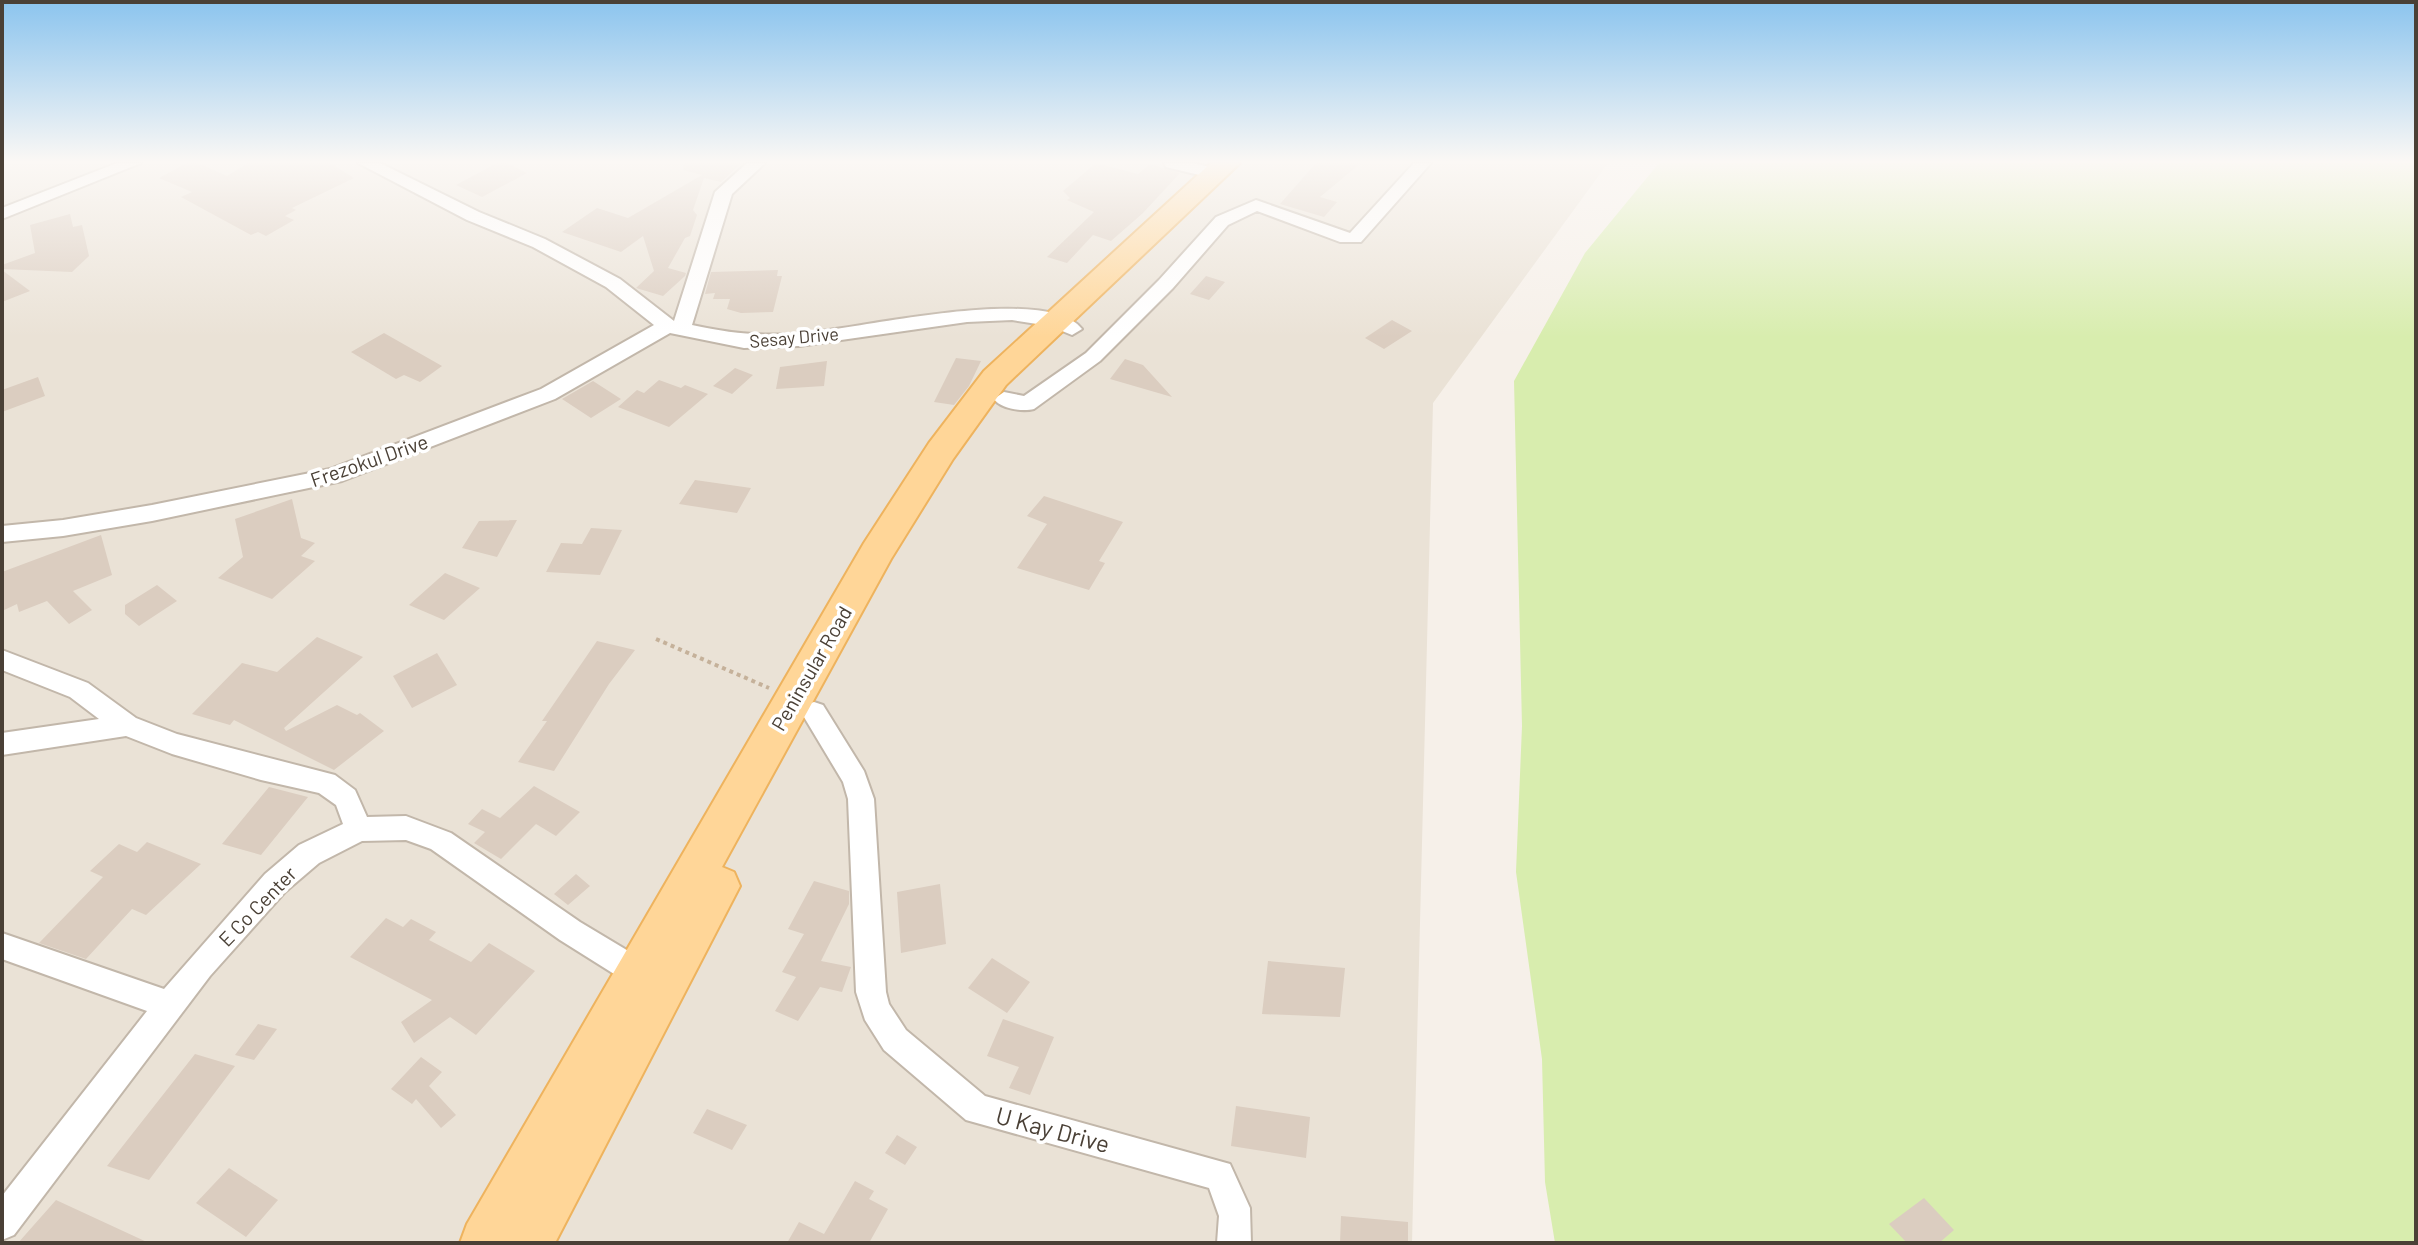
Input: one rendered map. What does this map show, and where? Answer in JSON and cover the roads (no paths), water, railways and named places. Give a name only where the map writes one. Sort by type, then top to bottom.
[{"type":"main road","name":"Peninsular Road","points":[[526,1243],[804,705],[877,552],[941,451],[995,378],[1064,325],[1173,221]]},
{"type":"main road","name":"Peninsular Road","points":[[486,1243],[640,974],[804,705],[867,613],[962,452],[1064,325]]},
{"type":"street","name":"Sesay Drive","points":[[485,221],[539,243],[613,283],[674,328],[744,342],[799,340],[967,316],[1012,314],[1064,325]]},
{"type":"street","points":[[674,328],[713,221]]},
{"type":"street","points":[[1004,399],[1027,404],[1093,357],[1166,284],[1222,221]]},
{"type":"street","points":[[1300,221],[1346,238],[1355,238],[1370,221]]},
{"type":"street","name":"Frezokul Drive","points":[[2,534],[63,528],[152,513],[334,476],[548,394],[674,328]]},
{"type":"street","points":[[2,660],[79,690],[127,725],[172,743],[261,769],[326,783],[346,798],[359,829]]},
{"type":"street","name":"U Kay Drive","points":[[804,705],[855,779],[861,799],[871,992],[876,1010],[895,1040],[977,1109],[1219,1175],[1232,1194],[1237,1229],[1234,1243]]},
{"type":"street","points":[[2,744],[127,725]]},
{"type":"street","name":"E Co Center","points":[[2,1223],[200,966],[275,883],[309,854],[359,829],[406,828],[441,841],[570,931],[640,974]]},
{"type":"street","points":[[2,946],[170,1005]]}]
